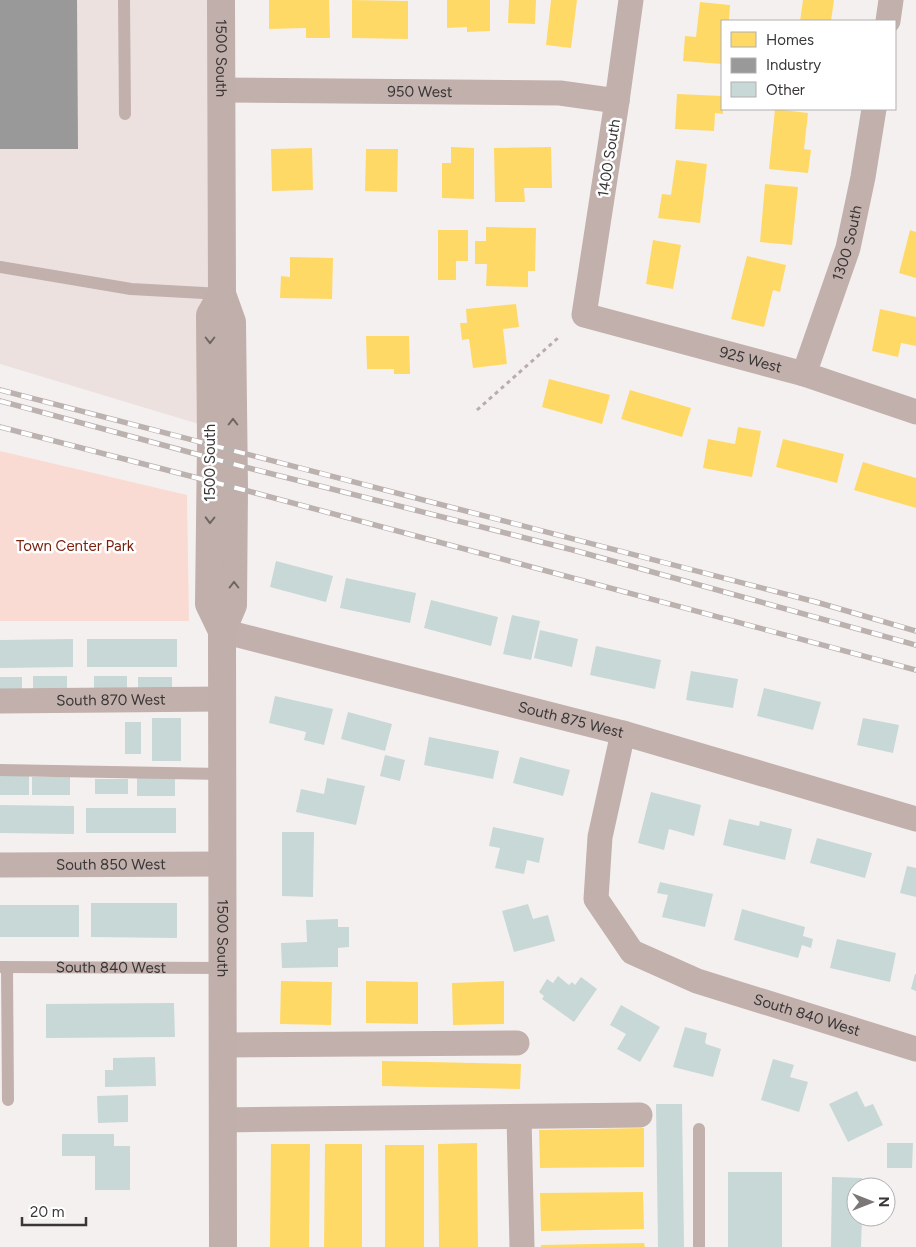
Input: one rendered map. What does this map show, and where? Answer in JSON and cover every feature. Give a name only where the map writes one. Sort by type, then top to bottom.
[{"type":"street","name":"1500 South","points":[[221,0],[222,294],[232,322],[234,488],[234,605],[222,631],[223,1247]]},
{"type":"street","name":"1400 South","points":[[584,315],[618,101],[631,0]]},
{"type":"street","points":[[888,20],[892,0]]},
{"type":"street","name":"950 West","points":[[221,90],[560,93],[618,101]]},
{"type":"street","name":"1300 South","points":[[804,374],[848,248],[863,177],[874,110]]},
{"type":"street","name":"925 West","points":[[584,315],[804,374],[916,412]]},
{"type":"street","name":"South 875 West","points":[[222,631],[623,733],[916,819]]},
{"type":"street","name":"South 870 West","points":[[0,701],[222,699]]},
{"type":"street","name":"South 840 West","points":[[623,733],[600,837],[596,899],[632,952],[697,981],[916,1049]]},
{"type":"street","name":"South 850 West","points":[[0,865],[222,864]]},
{"type":"street","points":[[222,1045],[517,1043]]},
{"type":"street","points":[[222,1120],[640,1115]]},
{"type":"street","points":[[519,1117],[522,1247]]},
{"type":"lane","points":[[124,0],[125,114]]},
{"type":"lane","points":[[0,266],[131,289],[222,294]]},
{"type":"lane","points":[[0,770],[222,774]]},
{"type":"lane","points":[[4,967],[8,1100]]},
{"type":"lane","name":"South 840 West","points":[[4,967],[222,968]]},
{"type":"lane","points":[[699,1129],[699,1247]]},
{"type":"path","points":[[477,410],[558,338]]},
{"type":"shaded area","points":[[0,0],[211,0],[212,428],[0,364]]},
{"type":"green space","name":"Town Center Park","points":[[0,451],[187,495],[189,621],[0,621]]},
{"type":"building: Homes","points":[[269,0],[329,0],[330,38],[306,38],[306,28],[269,29]]},
{"type":"building: Homes","points":[[352,0],[408,1],[408,39],[352,38]]},
{"type":"building: Homes","points":[[447,0],[490,0],[490,31],[467,32],[467,27],[447,28]]},
{"type":"building: Homes","points":[[509,0],[536,0],[535,24],[508,23]]},
{"type":"building: Homes","points":[[551,0],[577,0],[571,48],[546,45]]},
{"type":"building: Homes","points":[[803,0],[834,0],[831,20],[800,20]]},
{"type":"building: Homes","points":[[700,2],[730,5],[729,20],[721,20],[721,64],[683,61],[685,36],[696,37]]},
{"type":"building: Homes","points":[[677,94],[721,96],[721,110],[723,110],[723,114],[715,113],[714,131],[675,129]]},
{"type":"building: Homes","points":[[775,110],[808,113],[804,149],[811,150],[808,173],[769,169]]},
{"type":"building: Homes","points":[[451,147],[474,148],[474,199],[442,198],[442,163],[451,163]]},
{"type":"building: Homes","points":[[551,147],[552,188],[524,188],[525,202],[495,202],[494,148]]},
{"type":"building: Homes","points":[[312,148],[313,190],[272,191],[271,149]]},
{"type":"building: Homes","points":[[366,149],[398,149],[397,192],[365,191]]},
{"type":"building: Homes","points":[[676,160],[707,164],[700,223],[658,218],[662,194],[671,195]]},
{"type":"building: Homes","points":[[765,184],[798,187],[792,245],[760,242]]},
{"type":"building: Homes","points":[[486,227],[536,228],[535,271],[528,271],[528,287],[486,286],[487,264],[475,264],[475,241],[486,241]]},
{"type":"building: Homes","points":[[438,230],[468,230],[468,261],[456,261],[456,280],[438,280]]},
{"type":"building: Homes","points":[[910,230],[916,232],[916,278],[899,273]]},
{"type":"building: Homes","points":[[653,240],[681,245],[673,289],[646,284]]},
{"type":"building: Homes","points":[[747,256],[786,265],[780,292],[773,290],[764,327],[731,319]]},
{"type":"building: Homes","points":[[290,257],[333,258],[332,299],[280,298],[281,276],[290,277]]},
{"type":"building: Homes","points":[[516,304],[519,327],[503,329],[507,364],[473,368],[469,339],[462,340],[460,323],[467,323],[466,309]]},
{"type":"building: Homes","points":[[880,309],[916,317],[916,346],[901,343],[898,357],[872,351]]},
{"type":"building: Homes","points":[[366,336],[409,336],[410,374],[394,374],[394,369],[367,369]]},
{"type":"building: Homes","points":[[549,379],[610,395],[602,424],[542,407]]},
{"type":"building: Homes","points":[[630,390],[691,408],[682,437],[621,419]]},
{"type":"building: Homes","points":[[738,427],[761,431],[752,477],[703,468],[708,439],[735,444]]},
{"type":"building: Homes","points":[[783,439],[844,454],[837,483],[776,467]]},
{"type":"building: Homes","points":[[863,462],[916,478],[916,508],[854,490]]},
{"type":"building: Homes","points":[[281,981],[332,982],[331,1025],[280,1024]]},
{"type":"building: Homes","points":[[366,981],[418,982],[418,1024],[366,1023]]},
{"type":"building: Homes","points":[[504,981],[504,1024],[453,1025],[452,983]]},
{"type":"building: Homes","points":[[382,1061],[521,1064],[520,1089],[382,1086]]},
{"type":"building: Homes","points":[[644,1128],[644,1167],[540,1168],[539,1130]]},
{"type":"building: Homes","points":[[477,1143],[478,1247],[439,1247],[438,1144]]},
{"type":"building: Homes","points":[[271,1144],[310,1144],[309,1247],[270,1247]]},
{"type":"building: Homes","points":[[325,1144],[362,1144],[362,1247],[324,1247]]},
{"type":"building: Homes","points":[[385,1145],[424,1145],[424,1247],[385,1247]]},
{"type":"building: Homes","points":[[643,1192],[644,1229],[541,1231],[540,1193]]},
{"type":"building: Homes","points":[[644,1243],[645,1247],[541,1247],[541,1245]]},
{"type":"building: Industry","points":[[0,0],[77,0],[78,149],[0,149]]},
{"type":"building: Other","points":[[276,561],[333,576],[326,602],[270,587]]},
{"type":"building: Other","points":[[346,578],[416,593],[410,623],[340,608]]},
{"type":"building: Other","points":[[431,600],[498,617],[491,646],[424,628]]},
{"type":"building: Other","points":[[512,615],[540,621],[531,660],[503,654]]},
{"type":"building: Other","points":[[540,630],[578,639],[572,667],[534,658]]},
{"type":"building: Other","points":[[73,639],[73,667],[0,668],[0,640]]},
{"type":"building: Other","points":[[87,639],[177,639],[177,667],[87,667]]},
{"type":"building: Other","points":[[596,646],[661,660],[655,689],[590,675]]},
{"type":"building: Other","points":[[691,671],[738,679],[733,708],[686,700]]},
{"type":"building: Other","points":[[33,676],[67,676],[67,691],[33,691]]},
{"type":"building: Other","points":[[94,676],[127,676],[127,691],[94,691]]},
{"type":"building: Other","points":[[0,677],[22,677],[22,691],[0,691]]},
{"type":"building: Other","points":[[138,677],[172,677],[172,692],[138,692]]},
{"type":"building: Other","points":[[764,688],[821,702],[813,730],[757,716]]},
{"type":"building: Other","points":[[275,696],[333,709],[324,745],[304,740],[306,732],[269,723]]},
{"type":"building: Other","points":[[348,712],[392,724],[385,751],[341,739]]},
{"type":"building: Other","points":[[152,718],[181,718],[181,761],[152,761]]},
{"type":"building: Other","points":[[863,718],[899,725],[893,753],[857,745]]},
{"type":"building: Other","points":[[125,722],[141,722],[141,754],[125,754]]},
{"type":"building: Other","points":[[429,737],[499,751],[493,779],[424,765]]},
{"type":"building: Other","points":[[385,755],[405,760],[400,781],[380,776]]},
{"type":"building: Other","points":[[520,757],[570,770],[563,796],[513,783]]},
{"type":"building: Other","points":[[0,776],[29,776],[29,795],[0,795]]},
{"type":"building: Other","points":[[32,777],[70,777],[70,795],[32,795]]},
{"type":"building: Other","points":[[137,778],[175,778],[175,796],[137,796]]},
{"type":"building: Other","points":[[327,778],[365,786],[356,825],[296,812],[301,789],[324,794]]},
{"type":"building: Other","points":[[95,779],[128,779],[128,794],[95,794]]},
{"type":"building: Other","points":[[651,792],[701,805],[694,836],[669,829],[664,850],[638,843]]},
{"type":"building: Other","points":[[0,805],[74,806],[74,834],[0,833]]},
{"type":"building: Other","points":[[86,808],[176,808],[176,833],[86,833]]},
{"type":"building: Other","points":[[729,819],[759,826],[760,821],[792,829],[785,860],[723,845]]},
{"type":"building: Other","points":[[493,827],[544,838],[539,863],[527,860],[524,874],[495,868],[500,848],[489,846]]},
{"type":"building: Other","points":[[282,832],[314,832],[313,897],[282,896]]},
{"type":"building: Other","points":[[817,838],[872,853],[865,878],[810,863]]},
{"type":"building: Other","points":[[907,866],[916,868],[916,897],[900,893]]},
{"type":"building: Other","points":[[660,882],[713,894],[705,927],[662,917],[668,895],[657,893]]},
{"type":"building: Other","points":[[91,903],[177,903],[177,938],[91,937]]},
{"type":"building: Other","points":[[528,904],[533,919],[548,915],[555,941],[514,952],[502,911]]},
{"type":"building: Other","points":[[0,905],[79,905],[79,937],[0,937]]},
{"type":"building: Other","points":[[742,909],[805,927],[803,936],[813,939],[811,948],[802,945],[798,958],[734,940]]},
{"type":"building: Other","points":[[338,919],[338,927],[349,927],[349,947],[338,948],[338,967],[282,968],[281,943],[307,942],[306,920]]},
{"type":"building: Other","points":[[837,939],[896,953],[890,982],[830,968]]},
{"type":"building: Other","points":[[916,974],[916,991],[911,989]]},
{"type":"building: Other","points":[[558,976],[569,985],[572,982],[575,985],[581,977],[597,989],[574,1022],[542,999],[544,996],[539,992],[547,979],[553,983]]},
{"type":"building: Other","points":[[174,1003],[175,1037],[46,1038],[46,1004]]},
{"type":"building: Other","points":[[621,1005],[660,1027],[640,1062],[617,1049],[626,1034],[610,1025]]},
{"type":"building: Other","points":[[685,1027],[707,1033],[706,1044],[721,1049],[713,1077],[673,1067]]},
{"type":"building: Other","points":[[155,1057],[156,1086],[105,1087],[105,1070],[113,1070],[113,1058]]},
{"type":"building: Other","points":[[773,1059],[794,1065],[790,1077],[808,1082],[799,1112],[761,1100]]},
{"type":"building: Other","points":[[857,1091],[865,1107],[873,1104],[883,1125],[848,1142],[829,1104]]},
{"type":"building: Other","points":[[128,1095],[128,1122],[98,1123],[97,1096]]},
{"type":"building: Other","points":[[656,1104],[682,1104],[684,1247],[658,1247]]},
{"type":"building: Other","points":[[62,1134],[114,1134],[114,1146],[130,1146],[130,1190],[95,1190],[95,1156],[62,1156]]},
{"type":"building: Other","points":[[887,1143],[913,1143],[912,1168],[887,1168]]},
{"type":"building: Other","points":[[728,1172],[782,1172],[782,1247],[728,1247]]},
{"type":"building: Other","points":[[832,1177],[846,1177],[846,1227],[862,1227],[861,1247],[831,1247]]},
{"type":"railway","points":[[0,390],[816,602],[916,631]]},
{"type":"railway","points":[[0,401],[233,464],[573,550],[916,645]]},
{"type":"railway","points":[[0,427],[248,491],[916,670]]}]
